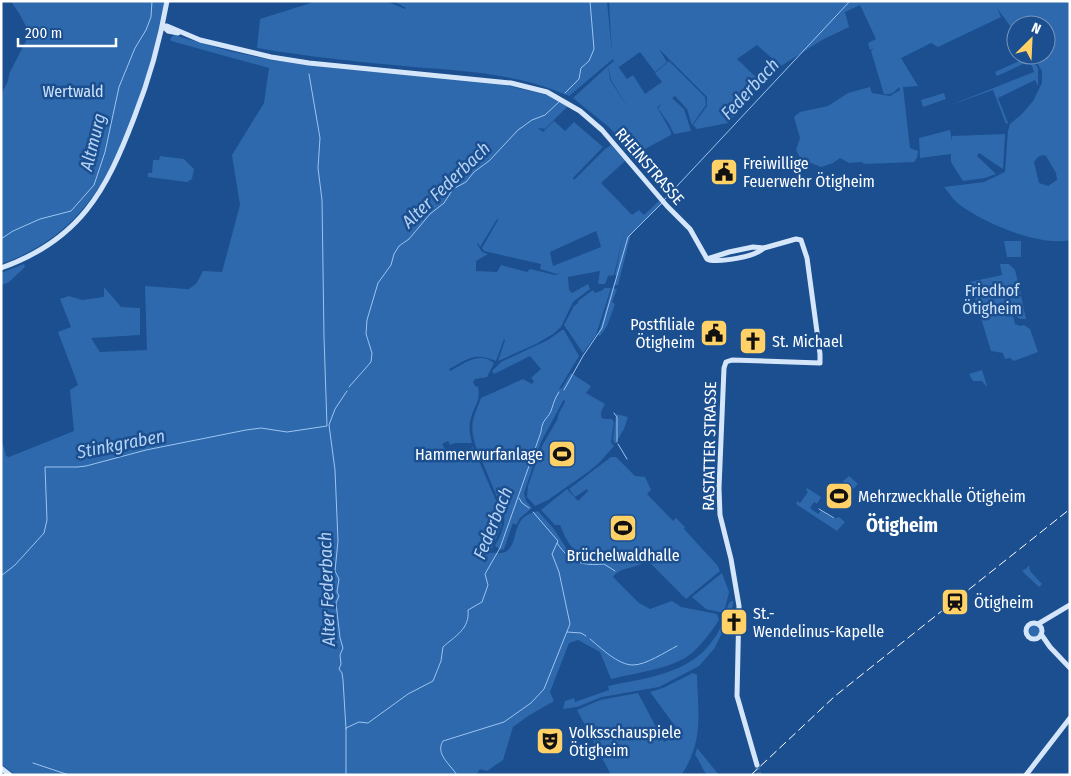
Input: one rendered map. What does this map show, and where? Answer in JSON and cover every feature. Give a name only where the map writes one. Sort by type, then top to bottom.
[{"type":"street","points":[[1,268],[23,259],[50,243],[78,220],[99,195],[123,147],[141,99],[160,40],[167,1]]},
{"type":"street","points":[[163,26],[171,32],[184,34]]},
{"type":"street","points":[[163,26],[173,28],[184,34]]},
{"type":"street","points":[[160,40],[171,32]]},
{"type":"street","name":"RHEINSTRASSE","points":[[184,34],[229,48],[287,60],[511,83],[535,88],[563,100],[580,111],[602,130],[663,201],[690,229],[707,259],[753,247],[764,248],[801,240],[809,271],[820,364],[732,360],[726,362]]},
{"type":"street","name":"RASTATTER STRASSE","points":[[726,362],[721,422],[720,515],[731,560],[739,606],[737,696],[757,765]]},
{"type":"street","points":[[1070,605],[1051,618],[1039,631],[1050,647],[1070,668]]},
{"type":"street","points":[[1026,775],[1070,718]]},
{"type":"street","points":[[1050,745],[1070,723]]},
{"type":"street","points":[[1,768],[10,775]]},
{"type":"green space","name":"Wertwald","points":[[14,1],[165,1],[156,44],[133,116],[109,170],[77,216],[56,235],[31,251],[1,264],[1,95],[8,81],[9,74],[28,37],[28,30],[12,3]]},
{"type":"green space","points":[[317,1],[386,1],[405,9],[393,1],[607,1],[612,53],[609,1],[1070,1],[1070,240],[1044,240],[1028,237],[997,226],[960,205],[944,187],[984,182],[1005,172],[1010,124],[1033,101],[1042,83],[1042,71],[1038,65],[1056,65],[1056,15],[1006,15],[1006,20],[997,8],[1001,17],[938,47],[931,43],[901,58],[918,86],[903,87],[910,148],[918,151],[917,158],[914,162],[864,164],[862,162],[849,163],[840,158],[833,163],[821,167],[801,159],[796,150],[800,138],[794,117],[800,112],[828,106],[848,93],[870,87],[872,93],[890,96],[900,90],[899,87],[892,93],[884,94],[871,51],[874,48],[870,50],[868,43],[876,39],[860,5],[845,12],[849,27],[822,40],[781,66],[757,45],[737,59],[763,84],[728,123],[697,129],[693,125],[707,106],[707,97],[659,49],[667,62],[655,72],[640,52],[619,67],[617,65],[627,79],[633,75],[645,94],[662,82],[655,73],[669,61],[705,97],[706,105],[692,125],[687,109],[675,96],[672,98],[684,109],[691,131],[674,134],[658,108],[662,104],[657,107],[671,135],[634,155],[610,128],[573,98],[608,66],[614,61],[613,59],[569,96],[531,83],[493,75],[335,59],[257,48],[260,19]],"holes":[[[608,66],[611,80],[630,111],[610,80]],[[1046,156],[1056,173],[1057,180],[1048,186],[1039,183],[1034,162],[1038,157]]]},
{"type":"green space","points":[[174,35],[229,51],[271,60],[500,84],[547,95],[568,106],[545,129],[538,128],[543,132],[554,121],[565,131],[574,122],[603,147],[573,178],[574,180],[611,145],[625,161],[601,183],[632,215],[639,210],[644,215],[659,201],[662,204],[631,234],[618,285],[614,285],[617,276],[615,275],[624,231],[614,275],[608,276],[605,284],[598,284],[600,271],[568,277],[569,290],[572,293],[588,284],[590,289],[573,302],[561,327],[553,334],[498,361],[504,339],[496,361],[488,358],[476,357],[449,369],[450,371],[477,358],[483,358],[494,363],[487,377],[475,379],[473,382],[478,387],[479,392],[470,425],[472,443],[455,443],[450,445],[448,441],[442,444],[446,451],[444,452],[447,459],[473,447],[503,517],[501,527],[490,553],[503,553],[510,548],[522,519],[538,511],[571,552],[585,559],[600,558],[604,556],[602,553],[598,555],[596,552],[582,553],[572,548],[560,525],[555,525],[541,510],[567,489],[578,501],[588,491],[587,489],[575,497],[569,489],[611,457],[616,457],[635,476],[645,477],[651,490],[647,494],[673,521],[676,518],[685,527],[684,529],[717,565],[720,571],[686,599],[645,558],[644,562],[619,571],[613,577],[639,603],[650,609],[672,601],[681,607],[717,614],[719,620],[692,653],[664,667],[611,679],[600,652],[578,640],[569,643],[550,692],[554,701],[513,727],[503,760],[487,771],[480,769],[476,775],[16,775],[1,764],[1,437],[6,456],[9,457],[74,431],[70,390],[78,385],[58,332],[71,327],[60,299],[69,296],[82,300],[104,297],[104,287],[121,307],[140,308],[140,335],[91,338],[100,352],[147,350],[145,286],[187,290],[196,284],[203,271],[222,272],[240,205],[232,155],[264,103],[269,68],[171,41],[170,39]],"holes":[[[497,219],[482,248],[484,251],[541,264],[540,269],[557,274],[564,272],[555,275],[530,269],[527,272],[501,265],[497,272],[476,271],[476,261],[488,254],[482,252],[477,244],[480,247]],[[596,231],[601,247],[553,266],[550,252]]]},
{"type":"green space","points":[[1010,65],[1021,65],[997,76],[995,72]]},
{"type":"green space","points":[[1031,65],[1036,65],[1038,68],[1038,86],[1035,80],[998,98],[1008,123],[1006,124],[993,90],[948,106],[1034,72]]},
{"type":"green space","points":[[944,93],[946,99],[923,107],[921,100]]},
{"type":"green space","points":[[950,130],[952,141],[952,136],[1005,134],[1003,169],[979,153],[977,156],[996,174],[985,178],[963,181],[951,162],[951,154],[920,158],[919,138]]},
{"type":"green space","points":[[160,156],[184,159],[194,169],[192,179],[187,182],[148,177],[148,173],[152,173],[153,160],[159,160]]},
{"type":"green space","points":[[1004,241],[1021,241],[1021,257],[1007,257]]},
{"type":"green space","points":[[24,264],[25,267],[9,282],[2,285],[1,273]]},
{"type":"green space","name":"Friedhof Ötigheim","points":[[1000,264],[1009,264],[1015,270],[1021,294],[1015,295],[1011,293],[1007,295],[1009,299],[1021,296],[1026,319],[1020,319],[1014,315],[1015,324],[1024,325],[1030,329],[1038,352],[1014,361],[1010,358],[1005,359],[1003,353],[991,351],[970,282],[1002,275]]},
{"type":"green space","points":[[604,288],[611,288],[596,335],[583,353],[564,325],[578,301],[593,290],[595,293]]},
{"type":"green space","points":[[612,288],[617,289],[612,302],[615,304],[607,326],[600,336],[598,335]]},
{"type":"green space","points":[[564,330],[579,356],[559,389],[562,388],[571,373],[591,386],[586,393],[605,404],[601,417],[612,419],[614,422],[611,442],[614,446],[588,472],[548,500],[535,506],[527,497],[528,486],[542,446],[557,420],[565,402],[564,399],[541,442],[524,493],[526,501],[532,508],[520,518],[516,525],[513,523],[504,549],[501,550],[495,546],[501,535],[504,514],[475,444],[472,431],[474,415],[481,398],[523,379],[532,384],[534,381],[531,378],[541,369],[530,356],[494,374],[492,371],[501,362],[548,340]]},
{"type":"green space","points":[[982,370],[987,386],[982,381],[973,381],[969,374]]},
{"type":"green space","points":[[616,414],[628,417],[624,429],[615,444],[613,440]]},
{"type":"green space","points":[[849,476],[858,484],[852,490],[842,482]]},
{"type":"green space","points":[[807,488],[821,497],[817,504],[814,502],[810,508],[818,514],[821,511],[834,519],[839,517],[845,522],[837,531],[796,504],[797,501],[800,503],[808,492]]},
{"type":"green space","points":[[1029,565],[1030,571],[1042,584],[1039,587],[1022,571]]},
{"type":"green space","points":[[722,573],[729,592],[724,613],[706,609],[692,597]]},
{"type":"green space","points":[[731,601],[733,601],[733,605],[721,635],[714,649],[699,666],[659,687],[602,697],[577,707],[563,709],[565,701],[574,698],[575,702],[609,690],[608,686],[666,673],[692,660],[715,638]]},
{"type":"green space","points":[[1032,625],[1036,625],[1040,631],[1036,637],[1032,637],[1028,633],[1028,629]]},
{"type":"green space","points":[[693,673],[697,675],[697,738],[689,762],[682,774],[611,775],[577,710],[600,700],[638,693],[664,742],[681,734],[650,692],[663,688]]},
{"type":"green space","points":[[697,748],[719,775],[707,775],[695,755]]},
{"type":"waterway","name":"Altmurg","points":[[1,239],[13,231],[40,219],[71,211],[94,185],[105,152],[119,87],[135,48],[146,30],[151,17],[152,1]]},
{"type":"waterway","name":"Alter Federbach","points":[[565,93],[579,79],[581,68],[589,61],[594,49],[590,1]]},
{"type":"waterway","name":"Federbach","points":[[664,200],[850,1]]},
{"type":"waterway","name":"Stinkgraben","points":[[1,576],[15,565],[44,533],[47,520],[45,467],[86,466],[146,450],[246,430],[261,428],[287,432],[327,426],[322,200],[318,168],[320,138],[309,74]]},
{"type":"waterway","name":"Alter Federbach","points":[[349,387],[371,362],[372,353],[366,334],[367,320],[378,283],[391,265],[394,254],[399,246],[409,239],[430,214],[444,203],[453,189],[466,182],[518,130],[532,120],[545,115],[560,101]]},
{"type":"waterway","name":"Federbach","points":[[564,390],[583,356],[602,328],[628,237],[662,203]]},
{"type":"waterway","name":"Alter Federbach","points":[[346,729],[343,680],[339,669],[341,664],[340,655],[343,648],[336,603],[339,596],[337,592],[339,579],[335,571],[338,541],[335,470],[329,425],[335,409],[347,391]]},
{"type":"waterway","name":"Federbach","points":[[346,775],[346,728],[359,722],[368,723],[408,694],[433,681],[441,661],[443,647],[464,627],[467,622],[468,610],[482,602],[488,585],[485,574],[500,548],[543,424],[551,412],[559,392]]},
{"type":"waterway","points":[[614,413],[617,417],[617,442]]},
{"type":"waterway","points":[[618,444],[627,459]]},
{"type":"waterway","points":[[519,498],[529,508]]},
{"type":"waterway","points":[[819,509],[834,518]]},
{"type":"waterway","points":[[533,512],[572,559],[582,563],[604,564],[615,571]]},
{"type":"waterway","points":[[457,775],[442,755],[441,746],[443,741],[504,722],[531,703],[544,689],[570,624],[559,572],[552,554],[557,543]]},
{"type":"waterway","points":[[567,632],[581,633],[586,636]]},
{"type":"waterway","points":[[590,639],[616,659],[633,665],[649,661],[677,646]]},
{"type":"waterway","points":[[33,763],[69,775]]},
{"type":"tunnel","points":[[757,765],[759,775]]},
{"type":"railway","points":[[751,775],[835,696],[1070,509]]},
{"type":"place","name":"Freiwillige Feuerwehr Ötigheim","points":[[724,172]]},
{"type":"place","name":"Postfiliale Ötigheim","points":[[714,333]]},
{"type":"place","name":"St. Michael","points":[[753,341]]},
{"type":"place","name":"Hammerwurfanlage","points":[[562,454]]},
{"type":"place","name":"Mehrzweckhalle Ötigheim","points":[[839,496]]},
{"type":"place","name":"Brüchelwaldhalle","points":[[623,528]]},
{"type":"place","name":"Ötigheim","points":[[955,602]]},
{"type":"place","name":"St.- Wendelinus-Kapelle","points":[[734,622]]},
{"type":"place","name":"Volksschauspiele Ötigheim","points":[[550,741]]},
{"type":"district","name":"Ötigheim","points":[[902,525]]}]
